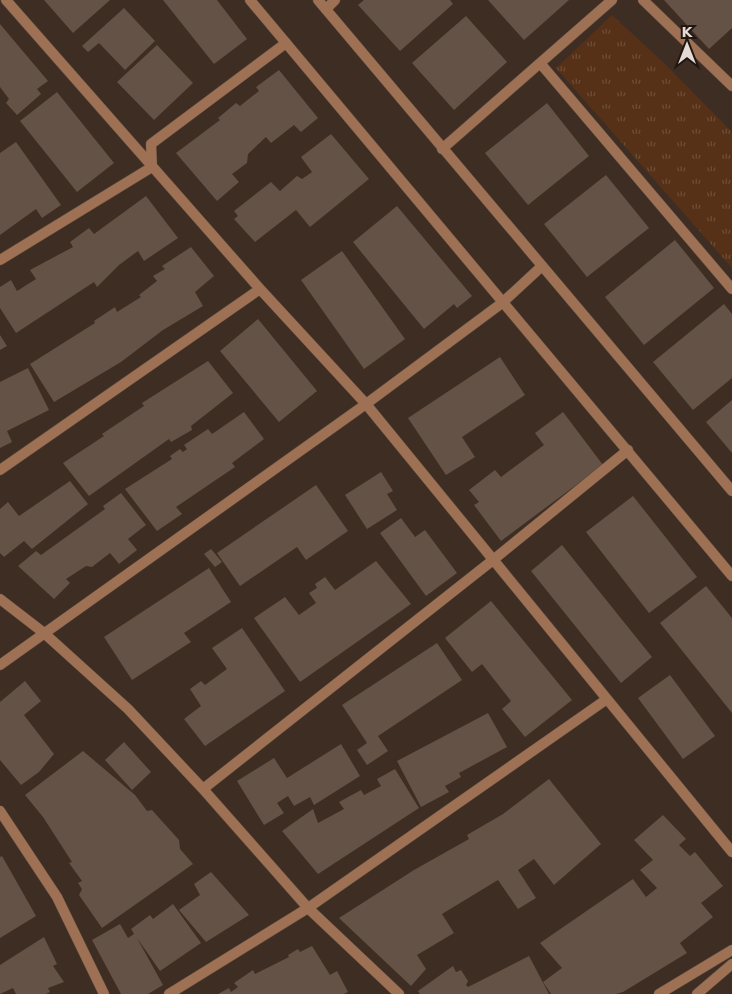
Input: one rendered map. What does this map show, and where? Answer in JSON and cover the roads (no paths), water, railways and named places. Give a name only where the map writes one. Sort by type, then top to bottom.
[{"type":"street","points":[[6,0],[260,289],[366,404],[732,852]]},
{"type":"street","points":[[250,0],[732,576]]},
{"type":"street","points":[[318,0],[732,491]]},
{"type":"street","points":[[326,9],[335,0]]},
{"type":"street","points":[[442,149],[612,0]]},
{"type":"street","points":[[643,0],[732,86]]},
{"type":"street","points":[[152,167],[151,144],[286,43]]},
{"type":"street","points":[[540,63],[732,289]]},
{"type":"street","points":[[0,260],[152,167]]},
{"type":"street","points":[[0,665],[366,404],[502,303],[542,266]]},
{"type":"street","points":[[0,470],[260,289]]},
{"type":"street","points":[[203,788],[493,560],[628,450]]},
{"type":"street","points":[[1,599],[44,632],[128,709],[203,788],[308,908],[399,994]]},
{"type":"street","points":[[169,994],[308,908],[607,699]]},
{"type":"street","points":[[1,814],[56,897],[104,994]]},
{"type":"street","points":[[659,994],[732,950]]},
{"type":"street","points":[[697,994],[732,964]]}]
